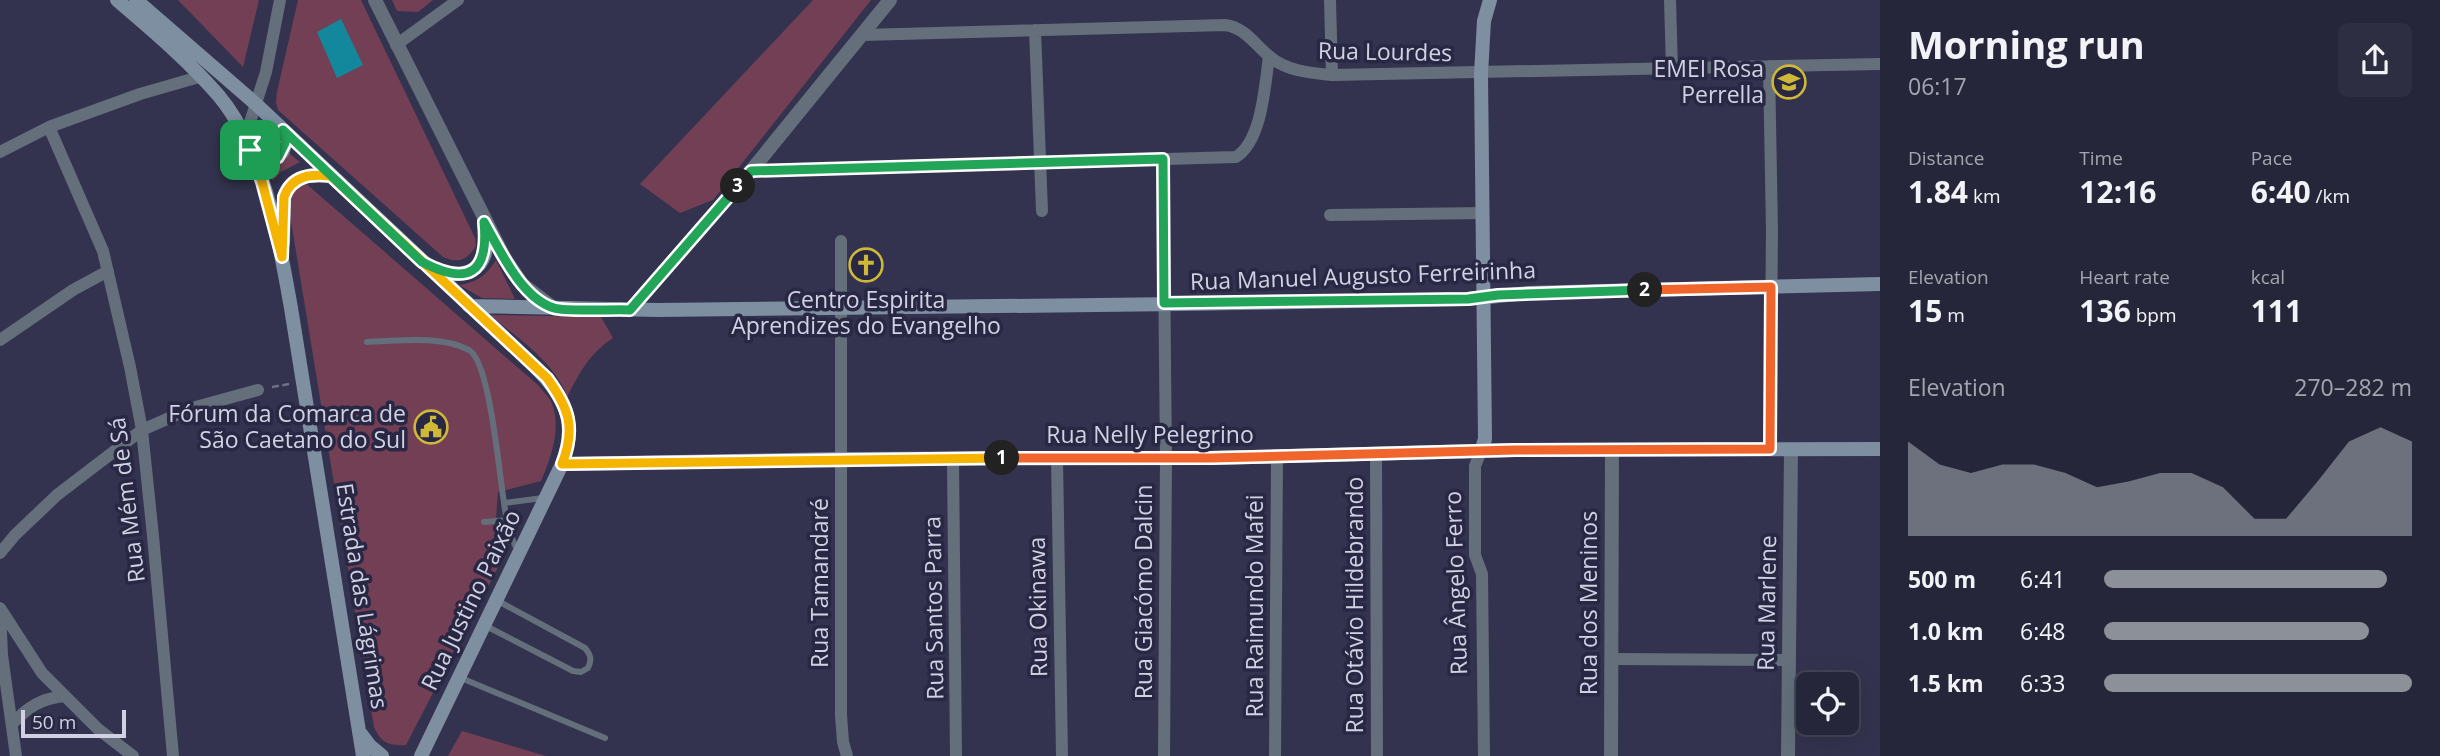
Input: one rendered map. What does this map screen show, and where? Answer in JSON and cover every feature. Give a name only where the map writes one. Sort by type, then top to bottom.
[{"type":"main road","name":"Estrada das Lágrimas","points":[[117,0],[218,95],[248,144],[262,182],[282,257],[363,756]]},
{"type":"main road","points":[[136,0],[257,105],[331,176]]},
{"type":"main road","name":"Rua Ângelo Ferro","points":[[1481,452],[1485,439],[1482,74],[1484,21],[1490,0]]},
{"type":"main road","points":[[248,144],[264,157],[278,157],[285,143],[283,130]]},
{"type":"main road","points":[[282,257],[284,197],[287,190],[295,181],[307,175],[331,176]]},
{"type":"main road","name":"Rua Justino Paixão","points":[[331,176],[547,378],[567,408],[569,441],[562,464],[420,754]]},
{"type":"main road","points":[[422,262],[453,275],[476,268],[483,259],[486,246],[484,222]]},
{"type":"main road","name":"Rua Manuel Augusto Ferreirinha","points":[[469,306],[630,310],[1468,299],[1528,293],[1880,284]]},
{"type":"main road","name":"Rua Nelly Pelegrino","points":[[562,464],[1880,449]]},
{"type":"main road","points":[[360,733],[370,747],[382,756]]},
{"type":"street","points":[[248,144],[269,60],[280,0]]},
{"type":"street","points":[[374,0],[484,222],[522,284],[555,309]]},
{"type":"street","points":[[396,45],[458,0]]},
{"type":"street","points":[[630,310],[751,171],[890,0]]},
{"type":"street","points":[[1330,0],[1332,75]]},
{"type":"street","points":[[1671,0],[1672,69]]},
{"type":"street","name":"Rua Lourdes","points":[[863,35],[1225,24],[1240,28],[1281,64],[1305,72],[1332,75],[1880,64]]},
{"type":"street","points":[[1035,30],[1042,211]]},
{"type":"street","points":[[751,171],[1236,157],[1242,153],[1256,127],[1269,56]]},
{"type":"street","points":[[1769,66],[1770,449]]},
{"type":"street","points":[[0,152],[50,127],[140,94],[200,77]]},
{"type":"street","name":"Rua Mém de Sá","points":[[50,127],[91,222],[108,271],[142,430],[173,756]]},
{"type":"street","name":"Rua Giacómo Dalcin","points":[[1163,159],[1166,457],[1164,756]]},
{"type":"street","points":[[1331,215],[1483,213]]},
{"type":"street","name":"Rua Tamandaré","points":[[841,241],[841,715],[847,756]]},
{"type":"street","points":[[0,340],[73,290],[108,271]]},
{"type":"street","points":[[0,553],[57,495],[142,430],[192,408],[258,390]]},
{"type":"street","name":"Rua dos Meninos","points":[[1611,756],[1612,450]]},
{"type":"street","name":"Rua Marlene","points":[[1788,756],[1791,450]]},
{"type":"street","name":"Rua Ângelo Ferro","points":[[1481,452],[1475,466],[1475,555],[1482,574],[1484,756]]},
{"type":"street","name":"Rua Otávio Hildebrando","points":[[1376,455],[1377,756]]},
{"type":"street","name":"Rua Okinawa","points":[[1057,457],[1062,756]]},
{"type":"street","name":"Rua Raimundo Mafei","points":[[1275,756],[1277,457]]},
{"type":"street","name":"Rua Santos Parra","points":[[953,459],[956,756]]},
{"type":"street","points":[[0,608],[42,673],[99,729],[133,756]]},
{"type":"street","points":[[0,608],[3,666],[16,756]]},
{"type":"street","points":[[1613,659],[1789,660]]},
{"type":"street","points":[[12,724],[27,708],[45,698],[64,696]]},
{"type":"lane","points":[[368,342],[433,340],[471,351],[478,358],[488,401],[507,520],[519,553]]},
{"type":"lane","points":[[504,503],[546,498]]},
{"type":"lane","points":[[484,522],[507,520]]},
{"type":"lane","points":[[484,625],[573,671],[588,668],[590,654],[585,648],[496,600]]},
{"type":"lane","points":[[459,677],[605,738]]},
{"type":"path","points":[[258,390],[303,382]]},
{"type":"shaded area","points":[[178,0],[259,0],[243,67]]},
{"type":"shaded area","points":[[298,0],[361,0],[475,238],[476,246],[466,257],[454,260],[443,257],[278,110],[277,92]]},
{"type":"shaded area","points":[[392,0],[433,0],[418,12],[397,11]]},
{"type":"shaded area","points":[[813,0],[871,0],[713,200],[680,213],[640,184]]},
{"type":"shaded area","points":[[341,19],[363,65],[337,78],[317,32]]},
{"type":"shaded area","points":[[289,153],[300,162],[281,172],[273,181],[267,167],[281,162]]},
{"type":"shaded area","points":[[303,181],[538,385],[549,398],[555,418],[552,451],[541,481],[498,492],[494,545],[508,548],[406,745],[386,742],[374,727],[287,197]]},
{"type":"shaded area","points":[[496,260],[515,299],[482,298],[459,285],[480,277]]},
{"type":"shaded area","points":[[490,315],[601,317],[613,338],[591,357],[567,397],[554,373],[544,362]]},
{"type":"shaded area","points":[[462,731],[546,756],[448,756]]},
{"type":"place","name":"EMEI Rosa Perrella","points":[[1789,82]]},
{"type":"place","name":"Centro Espirita Aprendizes do Evangelho","points":[[866,265]]},
{"type":"place","name":"Fórum da Comarca de São Caetano do Sul","points":[[431,427]]},
{"type":"route","points":[[250,150],[262,182],[282,257],[284,197],[287,190],[295,181],[307,175],[331,176],[422,262],[547,378],[568,413],[569,441],[562,464],[1057,457],[1211,458],[1515,450],[1770,449],[1771,287],[1528,293],[1468,299],[1164,303],[1163,159],[751,171],[630,310],[555,309],[522,284],[484,222],[486,246],[483,259],[476,268],[453,275],[443,273],[422,262],[283,130],[285,143],[278,157],[264,157],[250,150]]}]
